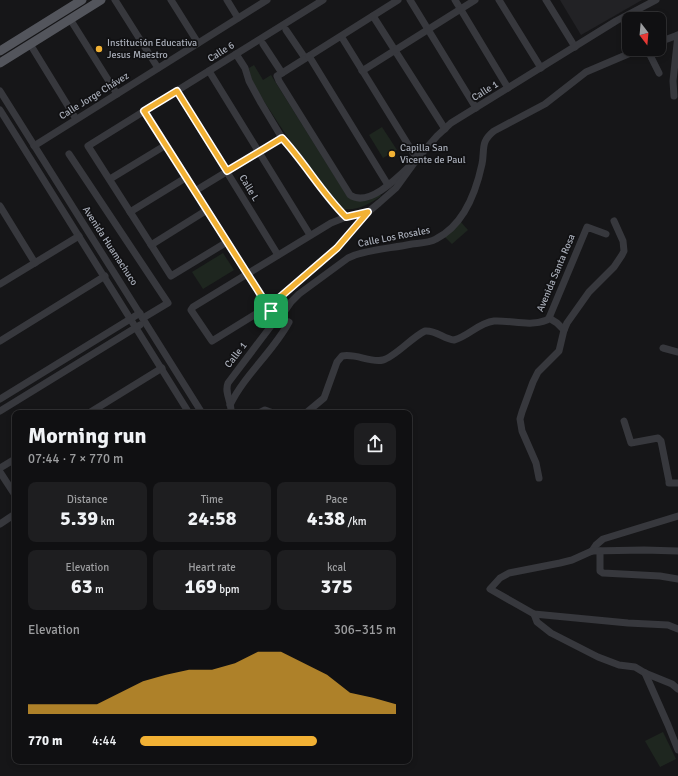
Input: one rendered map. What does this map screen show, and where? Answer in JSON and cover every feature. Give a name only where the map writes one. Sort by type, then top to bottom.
[{"type":"main road","points":[[0,51],[82,0]]},
{"type":"main road","points":[[0,63],[101,0]]},
{"type":"street","points":[[115,0],[158,68]]},
{"type":"street","points":[[171,0],[198,43]]},
{"type":"street","points":[[226,0],[238,18]]},
{"type":"street","name":"Calle Jorge Chávez","points":[[34,146],[267,0]]},
{"type":"street","name":"Calle 6","points":[[110,179],[88,146],[323,0]]},
{"type":"street","points":[[280,74],[398,0]]},
{"type":"street","points":[[410,0],[476,108]]},
{"type":"street","points":[[455,0],[508,88]]},
{"type":"street","points":[[362,71],[476,0]]},
{"type":"street","points":[[500,0],[541,68]]},
{"type":"street","points":[[546,0],[575,46]]},
{"type":"street","name":"Calle 1","points":[[632,12],[656,0]]},
{"type":"street","name":"Calle 1","points":[[632,12],[663,0]]},
{"type":"street","points":[[373,16],[445,129]]},
{"type":"street","name":"Calle 1","points":[[231,410],[226,387],[228,382],[269,330],[273,322],[270,312],[272,304],[337,248],[368,212],[396,188],[417,159],[445,129],[476,108],[622,18]]},
{"type":"street","points":[[70,19],[117,94]]},
{"type":"street","points":[[286,30],[307,57],[388,185]]},
{"type":"street","points":[[666,39],[678,35],[673,81],[674,96]]},
{"type":"street","points":[[263,44],[280,74],[279,81],[350,194],[357,198],[378,192],[417,159],[341,36]]},
{"type":"street","points":[[30,44],[76,119]]},
{"type":"street","points":[[236,54],[245,68],[249,81],[255,92],[282,138],[299,157],[321,188],[346,217]]},
{"type":"street","name":"Calle Los Rosales","points":[[212,341],[270,312],[282,315],[299,294],[348,258],[361,253],[426,242],[441,236],[459,221],[469,204],[482,166],[483,145],[489,135],[545,104],[586,72],[624,56]]},
{"type":"street","points":[[650,56],[659,73]]},
{"type":"street","points":[[209,71],[310,235]]},
{"type":"street","name":"Avenida Huamachuco","points":[[0,91],[200,410]]},
{"type":"street","name":"Calle L","points":[[177,91],[278,255]]},
{"type":"street","name":"Avenida Huamachuco","points":[[0,110],[162,368],[184,410]]},
{"type":"street","points":[[144,111],[270,312]]},
{"type":"street","points":[[195,191],[282,138]]},
{"type":"street","points":[[166,145],[110,179],[130,212],[171,276],[227,242]]},
{"type":"street","points":[[0,411],[136,327],[143,318],[168,303],[69,154]]},
{"type":"street","points":[[130,212],[187,178]]},
{"type":"street","points":[[0,206],[35,263]]},
{"type":"street","points":[[151,245],[207,210]]},
{"type":"street","name":"Calle 1","points":[[212,341],[191,310],[193,307],[331,223],[346,217],[368,212]]},
{"type":"street","points":[[539,478],[536,463],[522,431],[520,419],[533,382],[541,368],[559,351],[564,330],[570,318],[590,292],[614,267],[624,251],[623,241],[614,221]]},
{"type":"street","name":"Avenida Santa Rosa","points":[[310,410],[324,398],[337,362],[342,356],[382,360],[389,357],[425,331],[433,332],[454,340],[489,322],[530,324],[544,321],[549,318],[587,227],[606,234]]},
{"type":"street","points":[[0,284],[79,236]]},
{"type":"street","points":[[0,341],[105,276]]},
{"type":"street","points":[[0,399],[131,319],[143,318]]},
{"type":"street","points":[[549,318],[564,330]]},
{"type":"street","points":[[230,405],[240,387],[278,341],[289,322]]},
{"type":"street","points":[[663,348],[678,352]]},
{"type":"street","points":[[94,410],[162,368]]},
{"type":"street","points":[[624,421],[631,443],[658,438],[661,441],[669,481],[670,483],[678,483]]},
{"type":"street","points":[[0,468],[12,461]]},
{"type":"street","points":[[0,472],[12,490]]},
{"type":"street","points":[[0,524],[12,516]]},
{"type":"street","points":[[678,516],[604,539],[596,545],[600,571],[603,573],[678,579]]},
{"type":"street","points":[[678,551],[596,551],[572,560],[509,573],[500,578],[490,589],[534,614],[628,623],[668,625],[678,629]]},
{"type":"street","points":[[534,614],[537,622],[551,633],[598,657],[619,665],[635,667],[645,673],[672,684],[678,689]]},
{"type":"street","points":[[645,673],[675,734],[678,750]]},
{"type":"shaded area","points":[[560,0],[642,0],[581,35]]},
{"type":"shaded area","points":[[254,65],[263,80],[271,75],[347,196],[350,199],[358,200],[380,194],[381,196],[363,206],[353,209],[343,209],[305,162],[254,85],[249,68]]},
{"type":"shaded area","points":[[382,127],[397,150],[383,158],[369,135]]},
{"type":"shaded area","points":[[460,221],[468,230],[452,244],[444,236]]},
{"type":"shaded area","points":[[223,253],[234,270],[203,289],[192,272]]},
{"type":"shaded area","points":[[663,732],[676,759],[660,767],[645,741]]},
{"type":"place","name":"Institución Educativa Jesus Maestro","points":[[99,49]]},
{"type":"place","name":"Capilla San Vicente de Paul","points":[[392,154]]},
{"type":"route","points":[[177,91],[227,171],[282,138],[299,157],[321,188],[346,217],[368,212],[344,242],[272,304],[271,311],[144,111],[177,91]]}]
